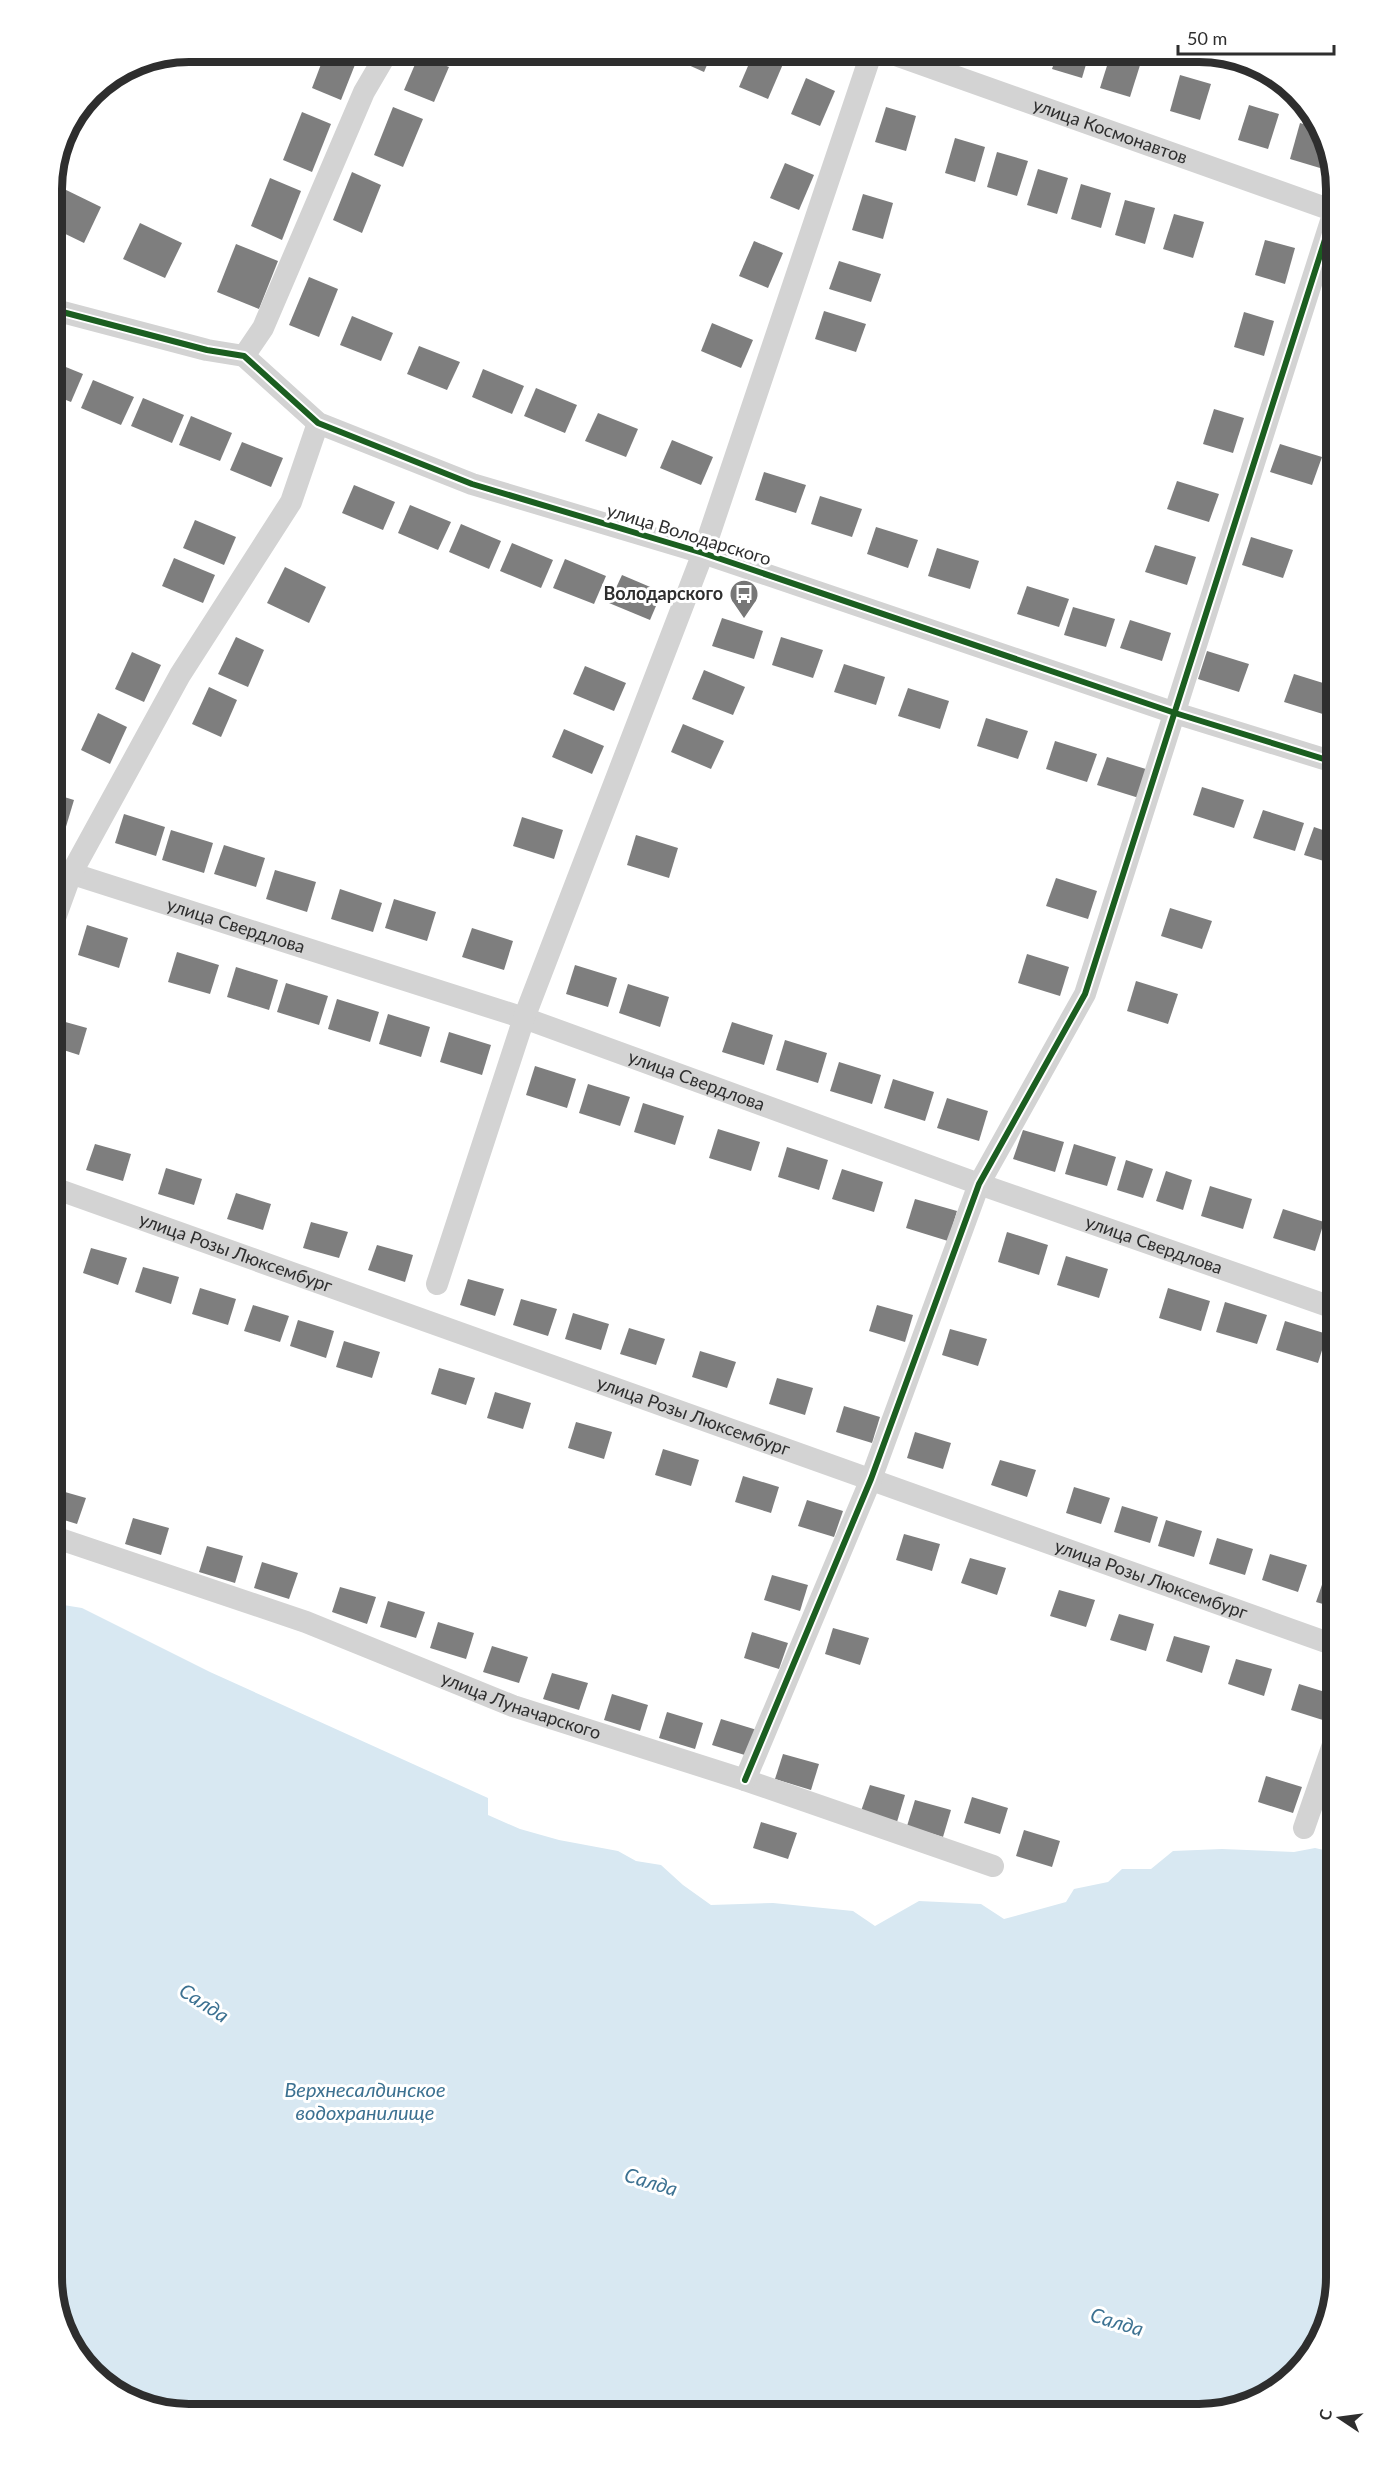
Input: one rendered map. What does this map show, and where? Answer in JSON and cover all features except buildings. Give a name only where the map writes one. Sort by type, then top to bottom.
[{"type":"street","points":[[62,312],[207,350],[244,356],[263,328],[364,92],[382,62]]},
{"type":"street","points":[[437,1284],[524,1018],[703,553],[868,62]]},
{"type":"street","name":"улица Космонавтов","points":[[915,62],[1326,206]]},
{"type":"street","points":[[745,1780],[871,1479],[980,1185],[1085,994],[1326,240]]},
{"type":"street","name":"улица Володарского","points":[[244,356],[318,423],[472,484],[703,553],[1175,713],[1326,761]]},
{"type":"street","points":[[62,869],[180,675],[291,502],[318,423]]},
{"type":"street","name":"улица Свердлова","points":[[62,871],[524,1018],[980,1185],[1326,1305]]},
{"type":"street","name":"улица Розы Люксембург","points":[[62,1191],[1326,1642]]},
{"type":"street","name":"улица Луначарского","points":[[62,1540],[306,1622],[513,1706],[745,1780],[993,1866]]},
{"type":"street","points":[[1304,1828],[1326,1765]]},
{"type":"water","name":"Верхнесалдинское водохранилище","points":[[62,1605],[82,1608],[210,1672],[488,1798],[488,1815],[520,1829],[559,1840],[618,1851],[636,1861],[661,1865],[683,1885],[711,1905],[773,1903],[853,1911],[875,1926],[919,1901],[981,1904],[1004,1919],[1066,1902],[1074,1889],[1108,1882],[1122,1869],[1151,1869],[1173,1851],[1222,1849],[1294,1852],[1315,1848],[1326,1850],[1326,2286],[1324,2303],[1313,2334],[1295,2361],[1270,2383],[1248,2395],[1217,2403],[1200,2404],[180,2404],[147,2398],[118,2383],[93,2361],[83,2348],[68,2319],[62,2286]]},
{"type":"cycle path","points":[[745,1780],[871,1479],[979,1184],[1085,994],[1326,237]]},
{"type":"cycle path","points":[[62,312],[207,350],[244,356],[318,423],[472,484],[703,553],[1175,713],[1326,760]]},
{"type":"place","name":"Володарского","points":[[744,620]]},
{"type":"water label","name":"Салда","points":[[204,2003]]},
{"type":"water label","name":"Салда","points":[[651,2182]]},
{"type":"water label","name":"Салда","points":[[1117,2322]]}]
